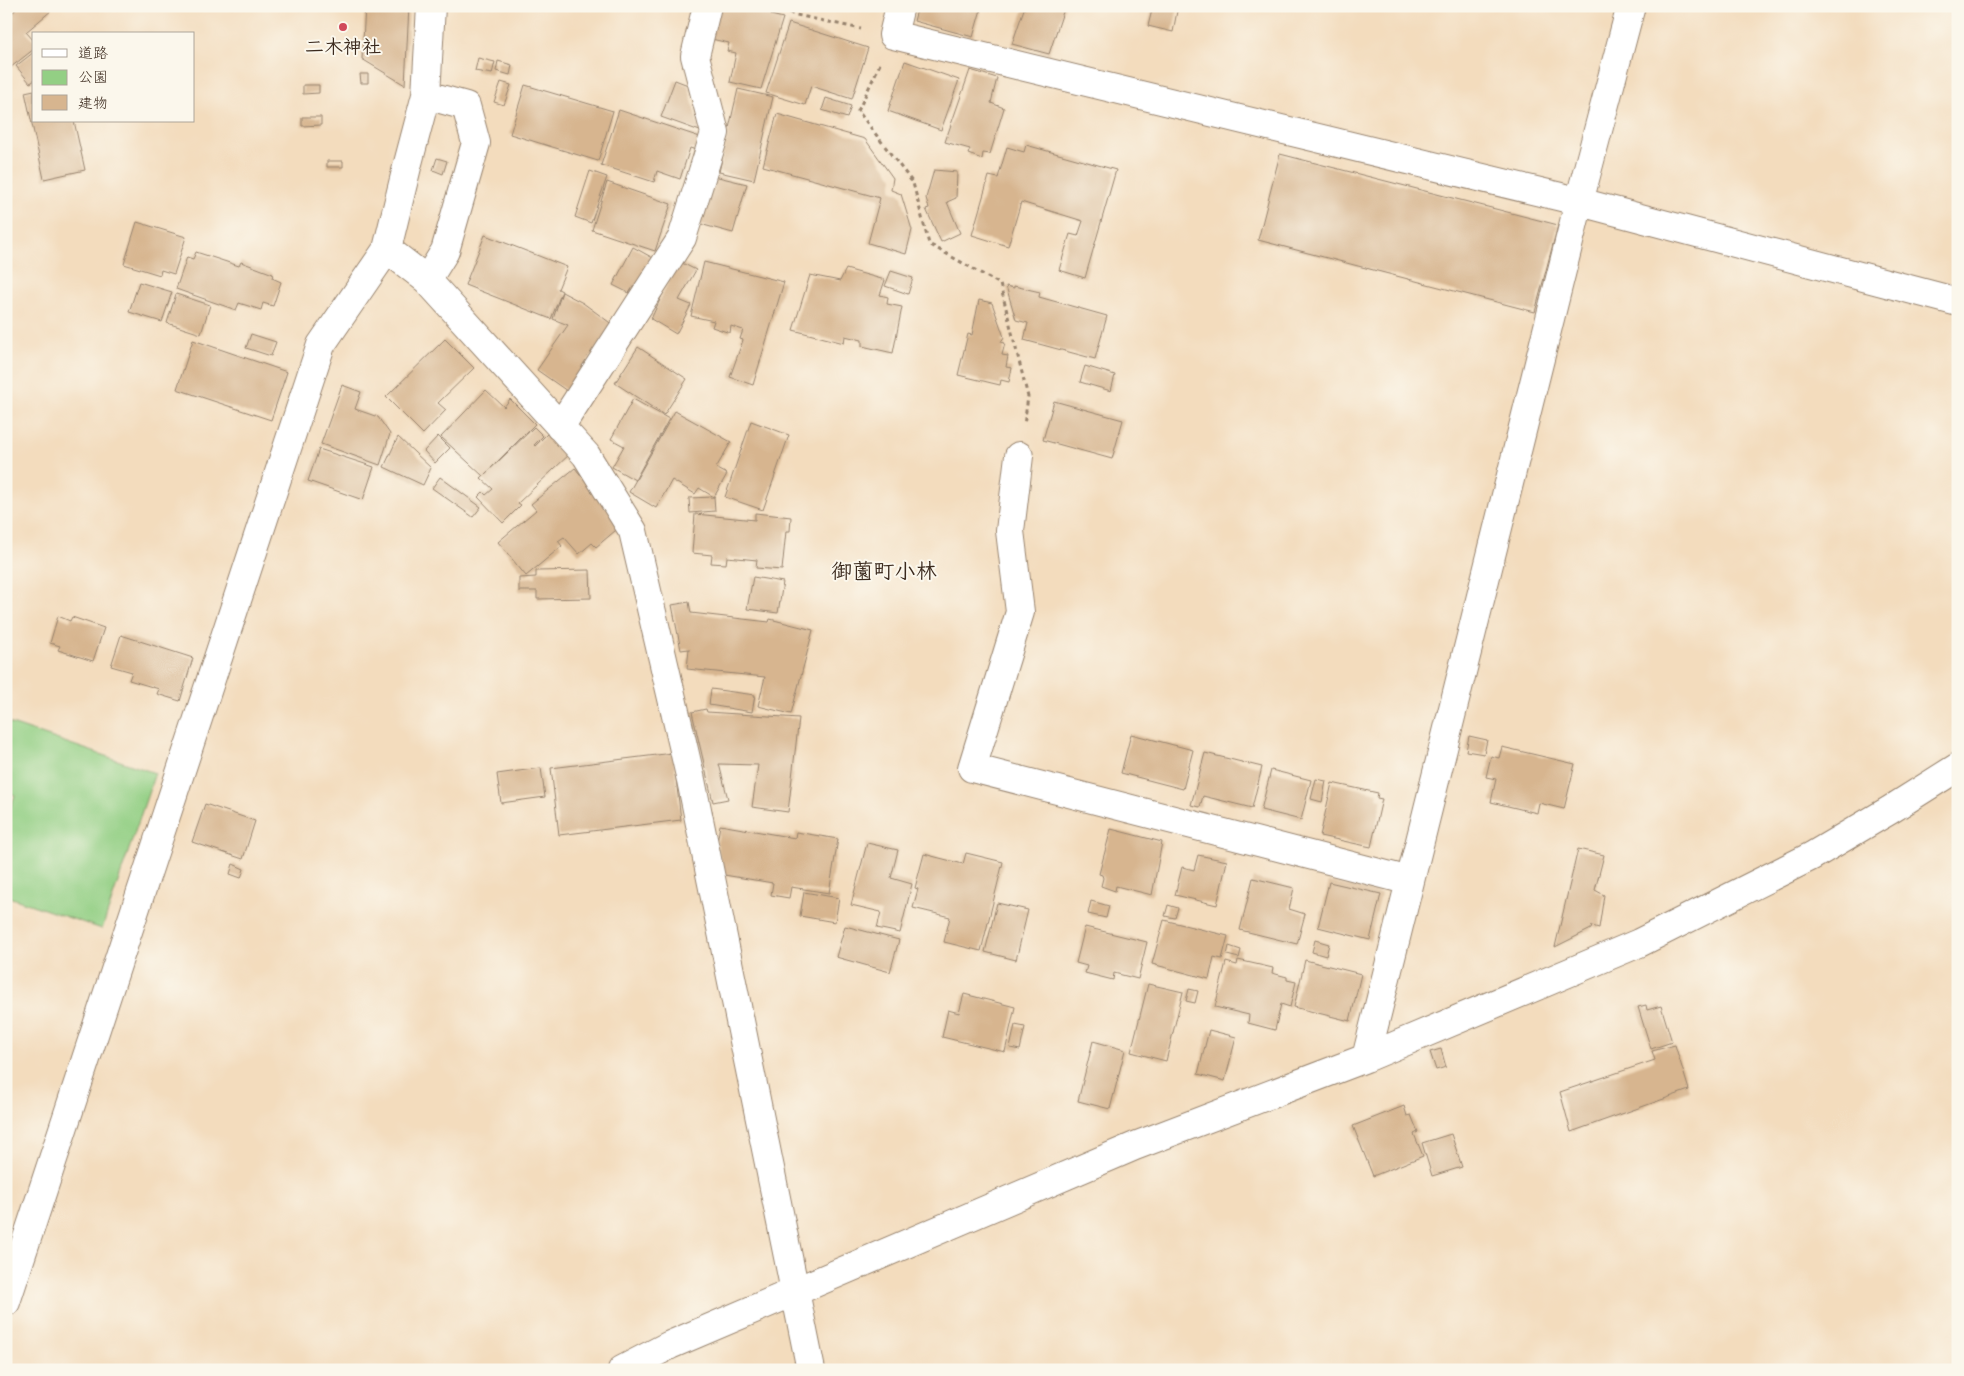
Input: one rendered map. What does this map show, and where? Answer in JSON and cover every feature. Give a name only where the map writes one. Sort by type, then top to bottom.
[{"type":"street","points":[[6,1302],[320,345],[387,249],[406,167],[426,95],[431,6]]},
{"type":"street","points":[[560,427],[682,238],[715,133],[695,56],[707,6]]},
{"type":"street","points":[[900,6],[893,35],[1579,202],[1958,302]]},
{"type":"street","points":[[1366,1058],[1579,202],[1631,6]]},
{"type":"street","points":[[426,95],[466,106],[476,143],[445,250],[427,280]]},
{"type":"street","points":[[387,249],[427,280],[586,455],[633,531],[691,780],[811,1370]]},
{"type":"street","points":[[1019,456],[1010,531],[1020,612],[972,768],[1410,881]]},
{"type":"street","points":[[622,1370],[670,1345],[1134,1146],[1366,1058],[1655,935],[1812,856],[1958,767]]},
{"type":"path","points":[[784,6],[792,14],[893,35],[858,111],[913,183],[929,244],[1000,284],[1028,397],[1019,456]]},
{"type":"green space","points":[[6,722],[155,773],[102,929],[6,896],[6,819],[15,795],[6,792]]},
{"type":"building","points":[[20,6],[49,6],[52,10],[26,32],[32,39],[32,51],[6,71],[6,18]]},
{"type":"building","points":[[365,6],[409,6],[405,85],[362,59]]},
{"type":"building","points":[[715,6],[773,6],[771,15],[783,18],[761,89],[730,82],[736,53],[727,51],[729,43],[707,38]]},
{"type":"building","points":[[918,6],[982,6],[973,37],[914,21]]},
{"type":"building","points":[[1025,6],[1065,6],[1049,54],[1012,44]]},
{"type":"building","points":[[1153,6],[1178,6],[1173,32],[1148,26]]},
{"type":"building","points":[[789,23],[868,48],[852,99],[811,86],[805,105],[766,93]]},
{"type":"building","points":[[32,54],[32,82],[30,83],[16,66]]},
{"type":"building","points":[[478,58],[495,62],[492,74],[475,71]]},
{"type":"building","points":[[498,61],[512,65],[510,75],[496,71]]},
{"type":"building","points":[[905,61],[959,80],[941,130],[888,111]]},
{"type":"building","points":[[970,70],[997,78],[991,103],[1004,108],[990,154],[983,153],[982,159],[968,154],[970,149],[945,142]]},
{"type":"building","points":[[360,74],[368,74],[368,83],[361,83]]},
{"type":"building","points":[[675,80],[688,85],[700,131],[661,117]]},
{"type":"building","points":[[501,82],[511,85],[504,105],[494,102]]},
{"type":"building","points":[[303,85],[319,85],[319,93],[303,94]]},
{"type":"building","points":[[525,85],[613,111],[598,161],[510,134]]},
{"type":"building","points":[[738,89],[773,97],[754,180],[719,172]]},
{"type":"building","points":[[32,90],[32,122],[74,122],[85,170],[44,179],[25,92]]},
{"type":"building","points":[[826,98],[851,106],[847,118],[822,110]]},
{"type":"building","points":[[619,110],[700,137],[696,150],[690,148],[680,179],[657,171],[654,182],[601,165]]},
{"type":"building","points":[[777,114],[865,139],[893,178],[891,190],[901,194],[912,230],[906,254],[868,243],[880,198],[763,166]]},
{"type":"building","points":[[302,117],[321,117],[321,125],[302,126]]},
{"type":"building","points":[[1026,145],[1116,170],[1085,278],[1059,270],[1070,234],[1078,236],[1083,221],[1021,202],[1008,246],[972,235],[989,176],[998,178],[1007,147],[1024,152]]},
{"type":"building","points":[[1280,154],[1558,225],[1535,312],[1258,240]]},
{"type":"building","points":[[437,158],[447,161],[443,174],[433,170]]},
{"type":"building","points":[[327,161],[343,161],[343,167],[327,167]]},
{"type":"building","points":[[934,170],[957,172],[956,198],[947,202],[960,233],[941,242],[926,209],[929,208],[926,198]]},
{"type":"building","points":[[590,171],[607,177],[591,223],[575,217]]},
{"type":"building","points":[[714,176],[747,184],[733,233],[700,224]]},
{"type":"building","points":[[607,182],[671,204],[655,251],[592,230]]},
{"type":"building","points":[[137,222],[186,237],[174,274],[161,270],[160,275],[124,264]]},
{"type":"building","points":[[485,235],[567,267],[558,289],[562,291],[551,319],[465,285]]},
{"type":"building","points":[[633,247],[653,258],[633,295],[613,285]]},
{"type":"building","points":[[196,252],[239,266],[241,262],[273,274],[272,278],[281,282],[273,306],[263,303],[261,310],[239,303],[236,310],[176,289],[187,257],[193,259]]},
{"type":"building","points":[[678,261],[696,270],[679,300],[691,305],[676,334],[651,319]]},
{"type":"building","points":[[704,262],[784,282],[753,385],[730,377],[743,340],[740,339],[743,330],[731,326],[730,333],[712,327],[714,321],[691,316]]},
{"type":"building","points":[[846,269],[885,280],[880,295],[888,297],[887,304],[902,307],[893,353],[862,346],[862,340],[845,336],[844,343],[793,330],[810,275],[840,281]]},
{"type":"building","points":[[891,271],[913,278],[908,294],[885,286]]},
{"type":"building","points":[[139,282],[172,292],[162,322],[129,312]]},
{"type":"building","points":[[1006,286],[1040,292],[1039,297],[1107,316],[1095,359],[1024,340],[1028,323],[1016,320]]},
{"type":"building","points":[[562,292],[583,303],[613,325],[567,391],[537,370],[568,325],[553,319]]},
{"type":"building","points":[[176,294],[210,305],[201,334],[167,323]]},
{"type":"building","points":[[979,300],[992,303],[1004,337],[1001,342],[1005,343],[1002,355],[1008,356],[1006,367],[1012,368],[1009,382],[1001,380],[1000,385],[958,375],[968,334],[972,335]]},
{"type":"building","points":[[251,334],[276,342],[271,356],[246,348]]},
{"type":"building","points":[[445,339],[474,368],[438,403],[446,410],[423,434],[386,397]]},
{"type":"building","points":[[193,340],[287,372],[271,420],[177,389]]},
{"type":"building","points":[[638,347],[687,379],[664,415],[615,383]]},
{"type":"building","points":[[1085,366],[1115,375],[1111,391],[1080,382]]},
{"type":"building","points":[[342,385],[361,392],[355,409],[378,417],[390,434],[380,465],[321,444]]},
{"type":"building","points":[[486,390],[504,407],[510,399],[535,424],[483,476],[441,437]]},
{"type":"building","points":[[633,399],[669,419],[635,480],[612,467],[624,446],[611,439]]},
{"type":"building","points":[[1054,401],[1123,420],[1112,459],[1043,440]]},
{"type":"building","points":[[675,411],[731,442],[716,468],[727,474],[714,497],[699,488],[695,494],[672,480],[656,508],[629,492]]},
{"type":"building","points":[[751,421],[789,435],[763,510],[725,497]]},
{"type":"building","points":[[534,427],[543,436],[535,446],[551,430],[572,452],[518,503],[521,505],[503,523],[478,497],[483,492],[486,495],[493,489],[481,478]]},
{"type":"building","points":[[438,436],[450,448],[435,463],[424,451]]},
{"type":"building","points":[[398,437],[431,468],[423,485],[384,467]]},
{"type":"building","points":[[319,449],[374,467],[363,500],[308,481]]},
{"type":"building","points":[[575,468],[622,525],[596,547],[592,543],[579,554],[564,537],[558,541],[562,546],[526,576],[498,542],[536,510],[531,504]]},
{"type":"building","points":[[440,477],[481,507],[473,517],[432,488]]},
{"type":"building","points":[[714,497],[715,511],[690,513],[689,498]]},
{"type":"building","points":[[755,513],[791,517],[790,531],[786,531],[782,570],[756,568],[757,560],[727,557],[726,564],[711,563],[712,555],[692,553],[695,514],[755,520]]},
{"type":"building","points":[[590,570],[591,598],[537,599],[537,591],[519,591],[519,578],[536,577],[536,571]]},
{"type":"building","points":[[753,577],[783,582],[778,613],[747,609]]},
{"type":"building","points":[[689,602],[691,613],[769,622],[770,619],[813,630],[791,714],[758,706],[765,677],[687,669],[689,649],[681,650],[672,605]]},
{"type":"building","points":[[58,616],[70,621],[72,617],[104,628],[93,661],[58,650],[60,646],[50,643]]},
{"type":"building","points":[[121,635],[193,658],[180,701],[157,694],[159,689],[129,680],[132,672],[111,666]]},
{"type":"building","points":[[711,689],[755,695],[752,712],[709,705]]},
{"type":"building","points":[[706,709],[707,712],[799,718],[788,812],[752,807],[758,765],[719,764],[728,799],[713,802],[692,712]]},
{"type":"building","points":[[1131,734],[1193,750],[1183,789],[1121,773]]},
{"type":"building","points":[[1469,736],[1487,740],[1484,754],[1466,751]]},
{"type":"building","points":[[1502,747],[1575,764],[1564,809],[1539,803],[1537,813],[1491,802],[1496,779],[1486,777],[1491,756],[1499,758]]},
{"type":"building","points":[[673,753],[681,820],[559,835],[551,768]]},
{"type":"building","points":[[1205,753],[1262,767],[1252,808],[1203,796],[1200,807],[1191,805]]},
{"type":"building","points":[[541,768],[545,797],[501,803],[497,774]]},
{"type":"building","points":[[1271,770],[1311,780],[1301,820],[1261,810]]},
{"type":"building","points":[[1316,779],[1326,781],[1322,802],[1311,799]]},
{"type":"building","points":[[1332,783],[1378,793],[1377,798],[1382,799],[1371,847],[1320,836]]},
{"type":"building","points":[[205,804],[255,821],[243,859],[192,842]]},
{"type":"building","points":[[720,825],[795,838],[796,832],[838,839],[829,893],[791,887],[789,898],[771,895],[773,883],[724,875],[717,843]]},
{"type":"building","points":[[1111,829],[1162,842],[1152,895],[1116,886],[1115,891],[1101,886],[1103,878],[1099,874]]},
{"type":"building","points":[[867,843],[898,850],[891,878],[912,884],[900,933],[877,928],[881,912],[851,905]]},
{"type":"building","points":[[1578,849],[1604,855],[1595,890],[1604,895],[1599,928],[1592,926],[1591,929],[1555,947]]},
{"type":"building","points":[[966,853],[1003,862],[981,951],[944,942],[950,917],[913,908],[918,889],[915,888],[924,854],[963,864]]},
{"type":"building","points":[[1198,855],[1227,861],[1217,905],[1175,895],[1182,867],[1194,870]]},
{"type":"building","points":[[233,864],[244,869],[241,878],[230,874]]},
{"type":"building","points":[[1253,878],[1294,888],[1289,909],[1305,914],[1297,944],[1240,930]]},
{"type":"building","points":[[1329,882],[1381,894],[1370,940],[1318,927]]},
{"type":"building","points":[[804,892],[839,898],[835,922],[800,916]]},
{"type":"building","points":[[1091,901],[1109,906],[1106,918],[1088,914]]},
{"type":"building","points":[[997,903],[1028,910],[1016,960],[985,952]]},
{"type":"building","points":[[1168,905],[1178,908],[1175,918],[1165,916]]},
{"type":"building","points":[[1164,920],[1228,936],[1222,959],[1214,957],[1209,979],[1152,964]]},
{"type":"building","points":[[845,926],[899,940],[890,972],[836,957]]},
{"type":"building","points":[[1085,927],[1147,942],[1138,979],[1114,973],[1113,980],[1085,973],[1087,966],[1076,963]]},
{"type":"building","points":[[1315,940],[1329,944],[1326,956],[1312,952]]},
{"type":"building","points":[[1229,946],[1241,950],[1239,958],[1227,955]]},
{"type":"building","points":[[1238,960],[1273,968],[1272,973],[1287,977],[1287,980],[1296,982],[1290,1007],[1281,1004],[1275,1030],[1248,1023],[1249,1015],[1215,1007],[1226,962],[1237,965]]},
{"type":"building","points":[[1305,960],[1361,974],[1350,1021],[1294,1007]]},
{"type":"building","points":[[1148,984],[1183,992],[1166,1061],[1131,1052]]},
{"type":"building","points":[[1189,989],[1198,991],[1195,1003],[1186,1001]]},
{"type":"building","points":[[964,994],[1015,1007],[1005,1052],[942,1037],[948,1010],[959,1013]]},
{"type":"building","points":[[1646,1005],[1647,1010],[1661,1006],[1672,1042],[1651,1049],[1638,1007]]},
{"type":"building","points":[[1015,1025],[1025,1027],[1020,1050],[1010,1048]]},
{"type":"building","points":[[1209,1030],[1236,1037],[1225,1081],[1198,1074]]},
{"type":"building","points":[[1093,1041],[1125,1050],[1110,1109],[1078,1101]]},
{"type":"building","points":[[1675,1045],[1689,1090],[1571,1132],[1560,1092],[1655,1060],[1652,1051]]},
{"type":"building","points":[[1441,1049],[1446,1067],[1436,1070],[1430,1052]]},
{"type":"building","points":[[1404,1106],[1407,1116],[1411,1115],[1418,1132],[1414,1134],[1423,1156],[1373,1176],[1353,1126]]},
{"type":"building","points":[[1451,1134],[1462,1167],[1432,1176],[1422,1143]]},
{"type":"place","name":"二木神社","points":[[343,27]]},
{"type":"district","name":"御薗町小林","points":[[884,571]]}]
